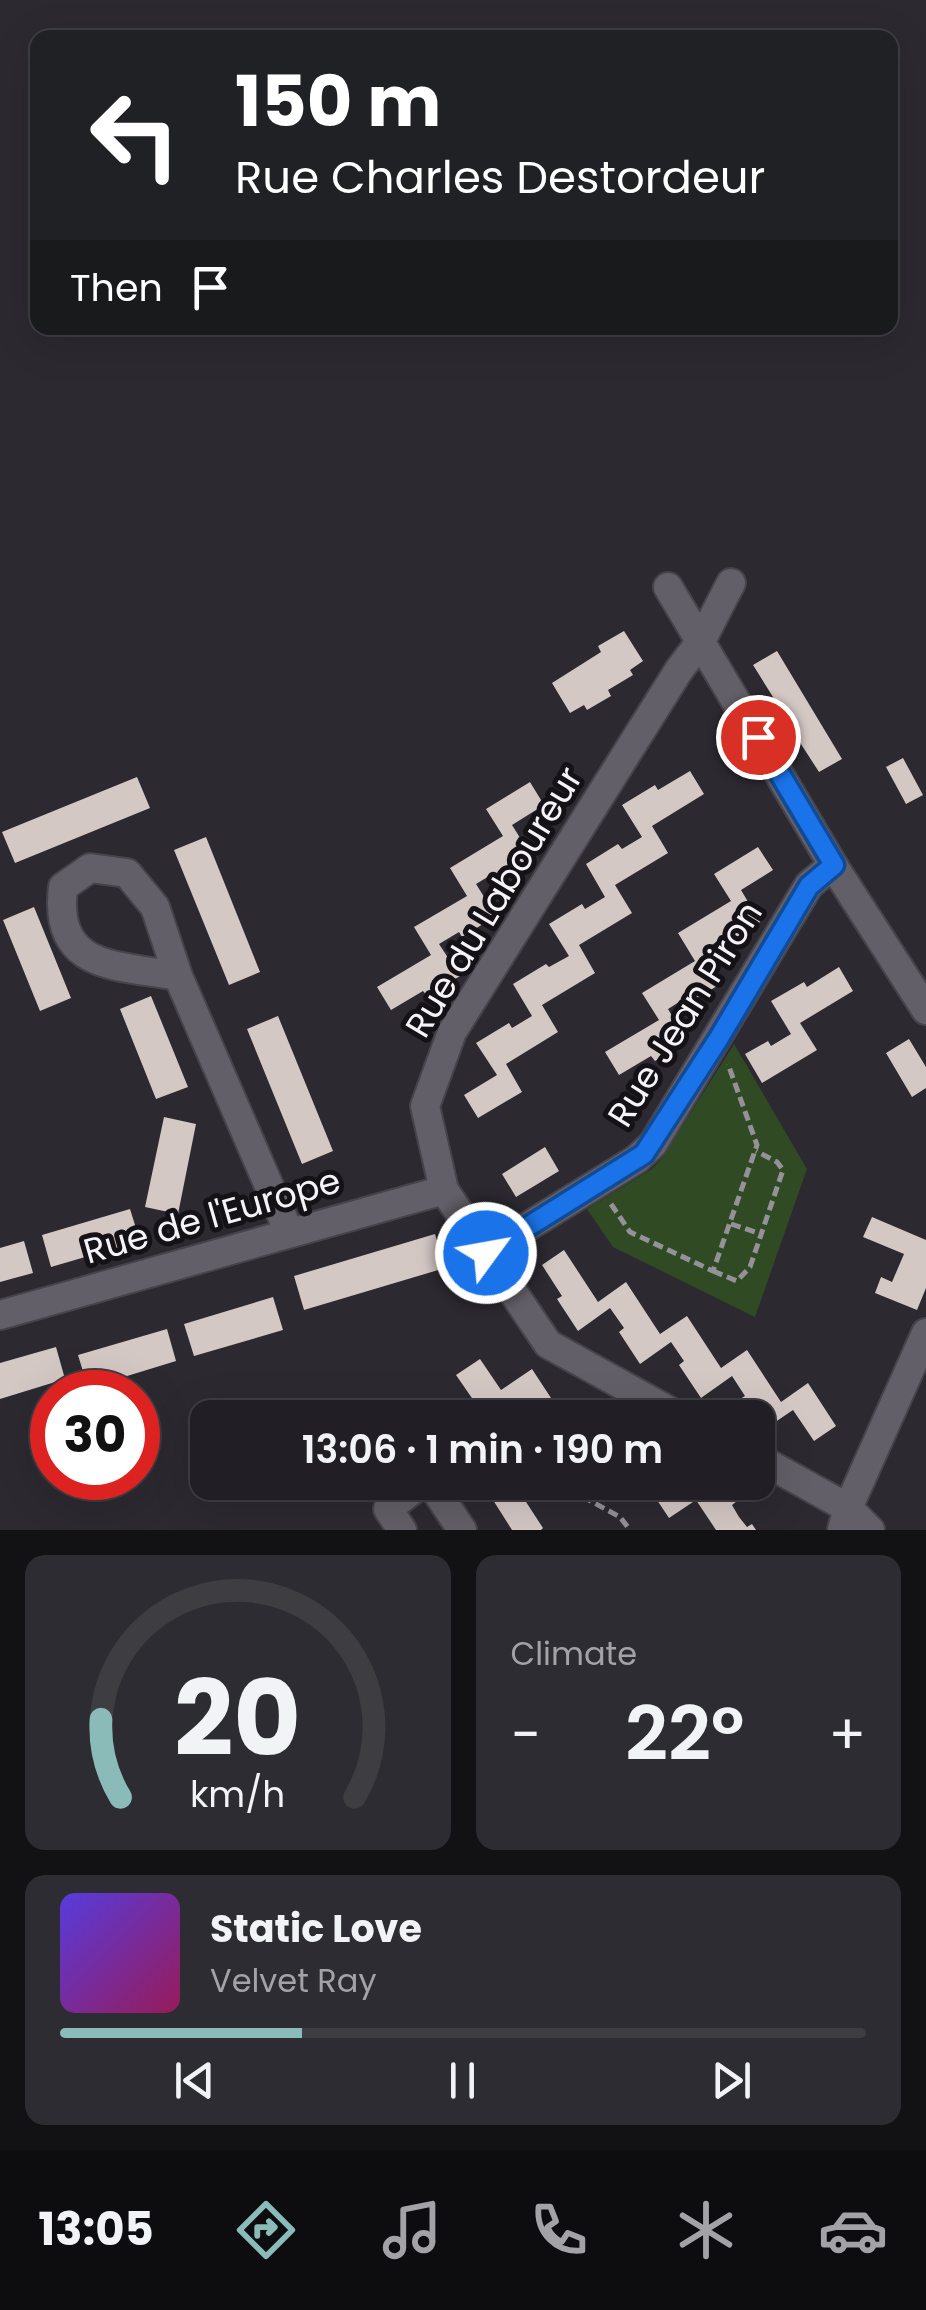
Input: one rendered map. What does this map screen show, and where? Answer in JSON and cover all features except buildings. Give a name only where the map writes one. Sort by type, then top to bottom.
[{"type":"street","name":"Rue du Laboureur","points":[[649,1400],[548,1344],[444,1190],[425,1106],[452,1032],[668,686],[701,641],[731,582]]},
{"type":"street","points":[[668,587],[834,865],[926,1010]]},
{"type":"street","name":"Rue Jean Piron","points":[[486,1253],[637,1160],[653,1144],[809,886],[834,865]]},
{"type":"street","points":[[178,976],[99,963],[74,946],[60,916],[64,887],[90,868],[127,873],[156,907],[178,976],[289,1232]]},
{"type":"street","name":"Rue de l'Europe","points":[[0,1315],[444,1190]]},
{"type":"street","points":[[845,1519],[926,1334]]},
{"type":"street","points":[[775,1470],[845,1519],[870,1530]]},
{"type":"street","points":[[402,1500],[388,1510],[402,1530]]},
{"type":"street","points":[[440,1500],[462,1530]]},
{"type":"path","points":[[713,1270],[757,1146],[719,1038]]},
{"type":"path","points":[[597,1184],[630,1232],[733,1280],[742,1278],[783,1170],[777,1162],[755,1150]]},
{"type":"path","points":[[729,1224],[761,1234]]},
{"type":"path","points":[[589,1500],[620,1517],[630,1530]]},
{"type":"green space","points":[[734,1044],[807,1169],[755,1317],[613,1247],[587,1209],[652,1169],[663,1157]]},
{"type":"route","points":[[486,1253],[644,1154],[659,1136],[809,886],[834,865],[758,737]]}]
